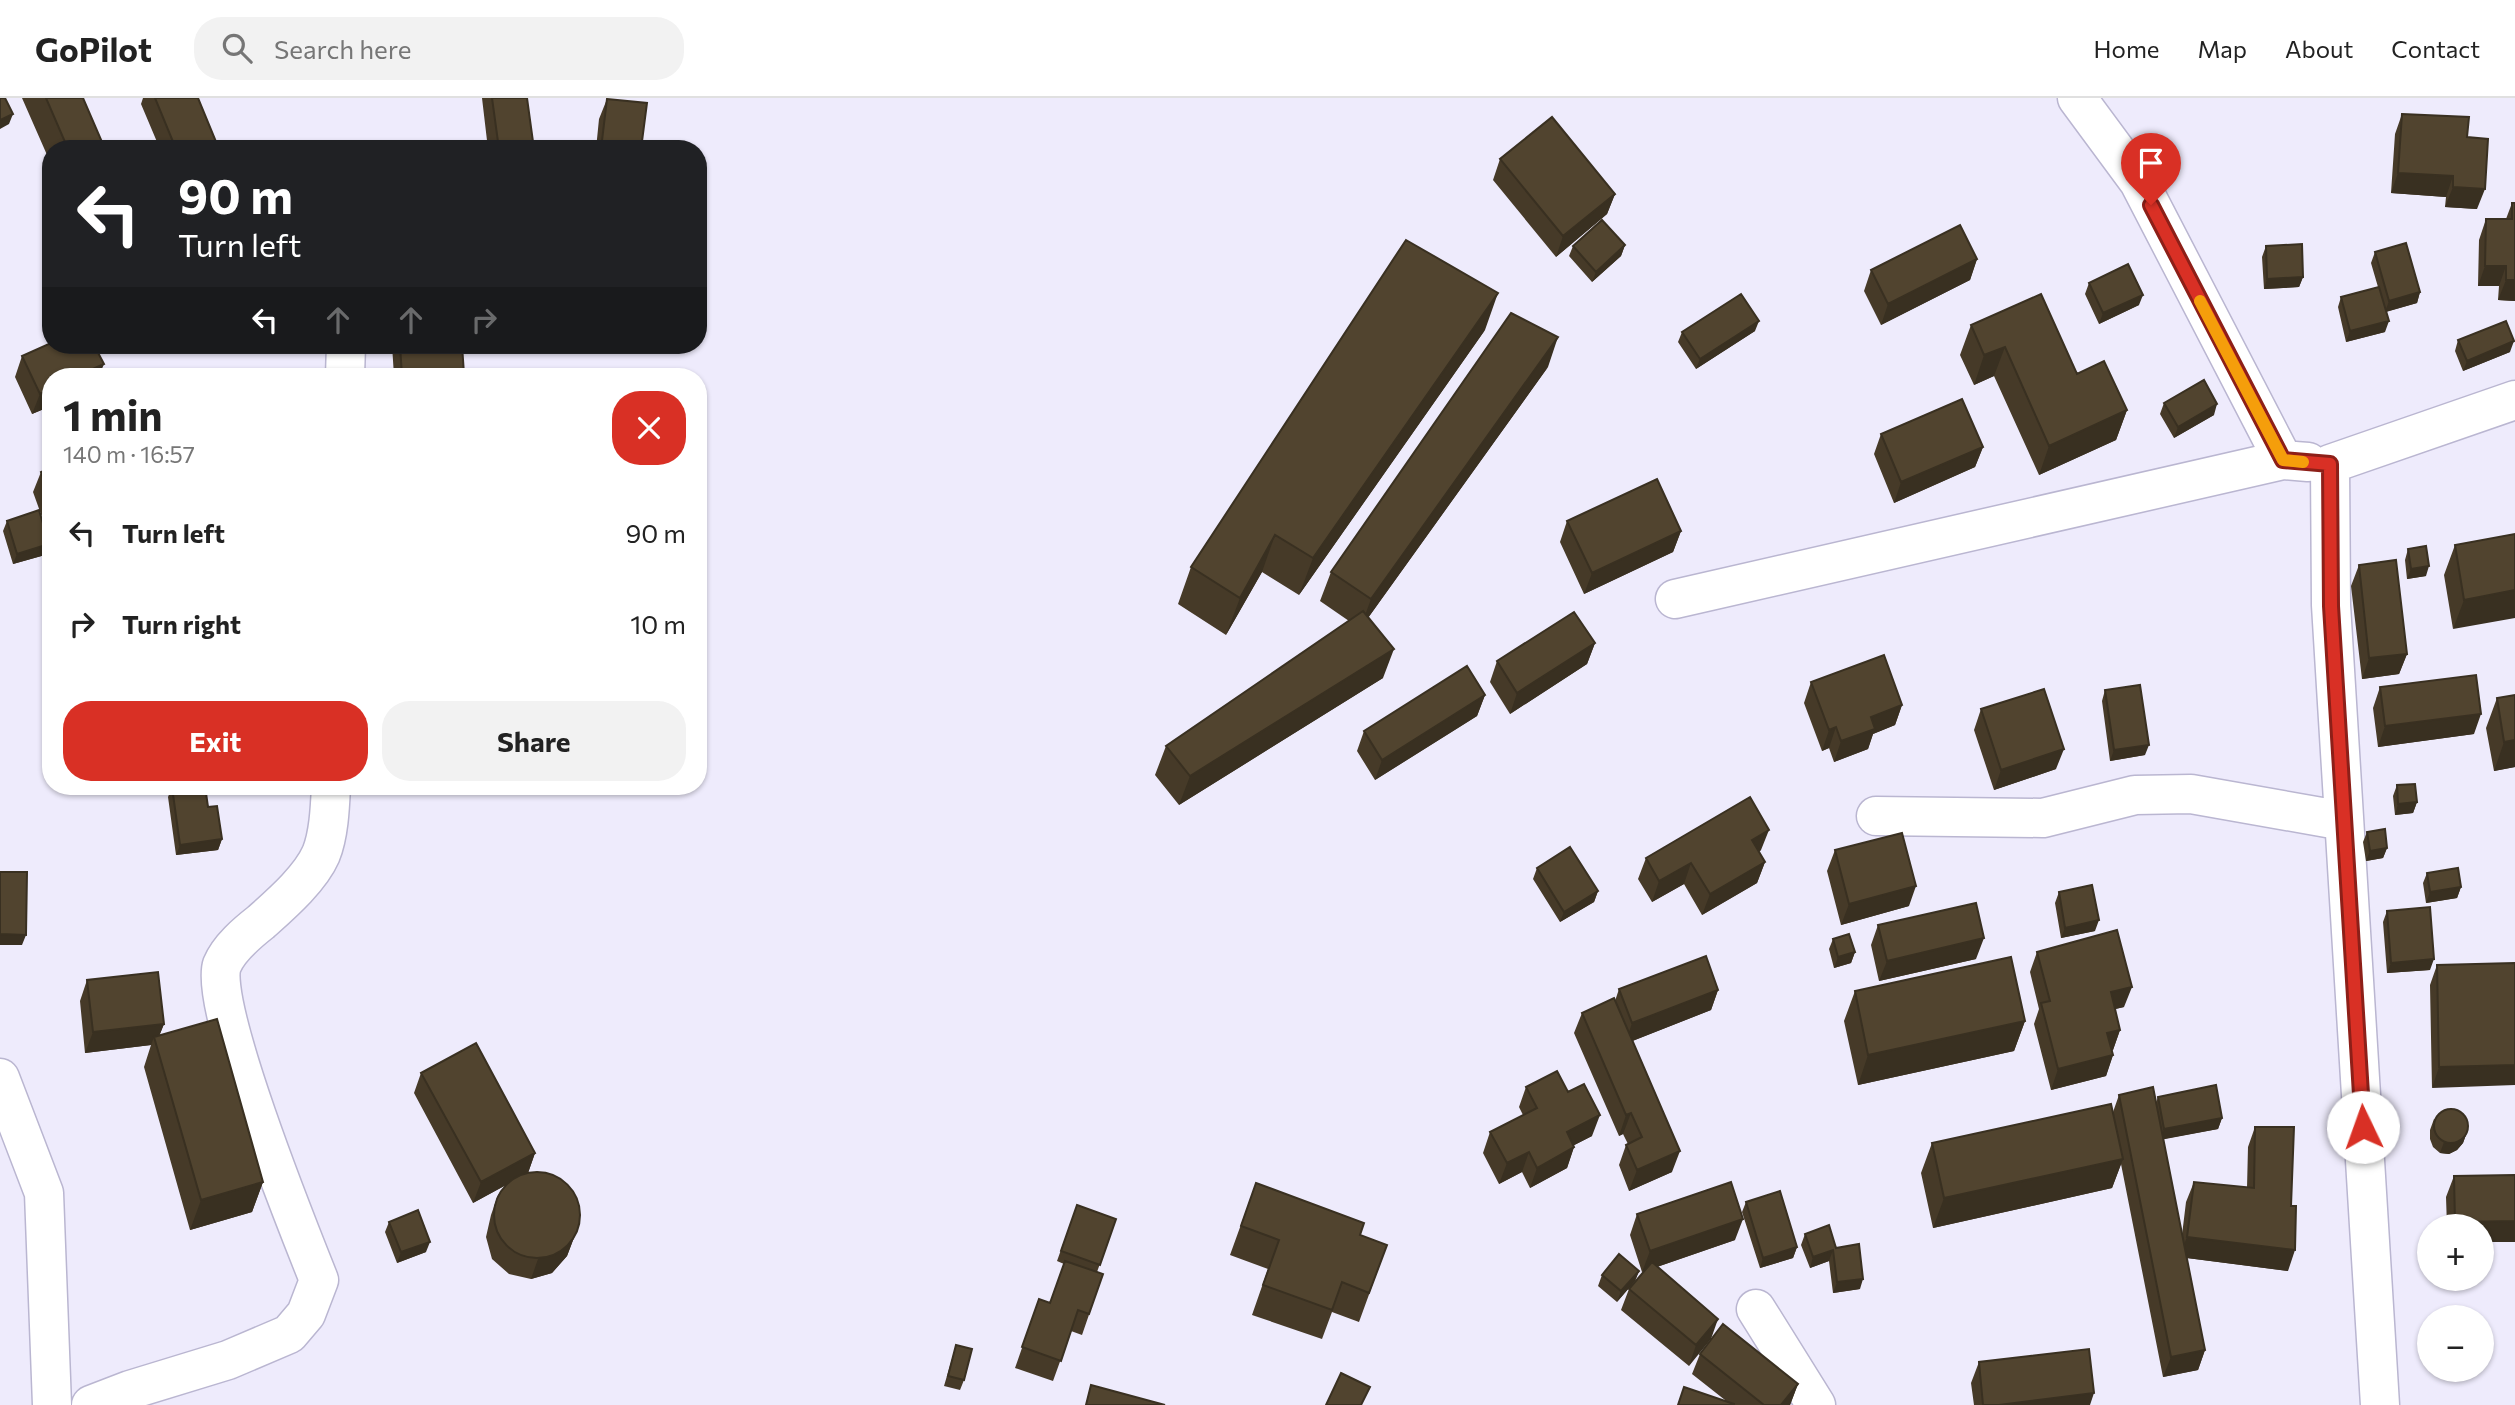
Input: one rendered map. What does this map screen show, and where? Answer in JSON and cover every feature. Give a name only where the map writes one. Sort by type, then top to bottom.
[{"type":"street","points":[[2077,98],[2139,182],[2283,460]]},
{"type":"street","points":[[1675,599],[2283,460],[2330,464],[2515,400]]},
{"type":"street","points":[[2330,464],[2331,606],[2380,1405]]},
{"type":"street","points":[[1875,816],[2043,818],[2135,795],[2191,794],[2344,821]]},
{"type":"street","points":[[91,1405],[240,1355],[289,1334],[306,1314],[318,1280],[283,1189],[228,1023],[220,987],[222,965],[240,940],[285,901],[321,854],[331,795]]},
{"type":"street","points":[[0,1078],[44,1193],[52,1405]]},
{"type":"street","points":[[1756,1309],[1816,1405]]},
{"type":"building","points":[[0,98],[5,98],[13,114],[0,120]]},
{"type":"building","points":[[46,98],[83,98],[101,140],[64,140]]},
{"type":"building","points":[[155,98],[198,98],[215,140],[172,140]]},
{"type":"building","points":[[492,98],[527,98],[533,140],[498,140]]},
{"type":"building","points":[[607,99],[647,103],[642,140],[602,140]]},
{"type":"building","points":[[2402,114],[2469,117],[2467,137],[2488,139],[2485,189],[2453,187],[2453,176],[2398,173]]},
{"type":"building","points":[[1552,117],[1615,194],[1563,236],[1500,159]]},
{"type":"building","points":[[2512,203],[2515,203],[2515,280],[2506,280],[2506,266],[2485,266],[2486,219],[2512,219]]},
{"type":"building","points":[[1602,220],[1625,245],[1596,272],[1573,246]]},
{"type":"building","points":[[1960,225],[1977,259],[1888,304],[1871,270]]},
{"type":"building","points":[[1406,240],[1498,293],[1313,558],[1275,535],[1240,598],[1191,567]]},
{"type":"building","points":[[2406,243],[2420,292],[2389,301],[2375,252]]},
{"type":"building","points":[[2302,244],[2303,277],[2267,279],[2266,246]]},
{"type":"building","points":[[2128,264],[2143,295],[2103,313],[2089,283]]},
{"type":"building","points":[[2379,287],[2389,321],[2350,331],[2341,297]]},
{"type":"building","points":[[1741,294],[1759,321],[1700,359],[1682,332]]},
{"type":"building","points":[[2041,294],[2077,374],[2104,361],[2127,410],[2049,446],[2005,347],[1984,355],[1971,325]]},
{"type":"building","points":[[1511,313],[1558,337],[1371,599],[1331,572]]},
{"type":"building","points":[[2506,321],[2514,341],[2467,361],[2458,340]]},
{"type":"building","points":[[42,347],[42,354],[99,354],[104,364],[95,368],[42,368],[40,394],[22,356]]},
{"type":"building","points":[[401,354],[463,354],[464,368],[401,368]]},
{"type":"building","points":[[2204,380],[2217,404],[2178,427],[2164,403]]},
{"type":"building","points":[[1962,399],[1983,447],[1901,482],[1881,434]]},
{"type":"building","points":[[1657,479],[1681,531],[1592,573],[1567,521]]},
{"type":"building","points":[[39,510],[42,520],[42,546],[17,554],[7,521]]},
{"type":"building","points":[[2515,534],[2515,590],[2464,600],[2455,545]]},
{"type":"building","points":[[2426,546],[2429,566],[2411,569],[2408,549]]},
{"type":"building","points":[[2396,560],[2407,654],[2369,658],[2359,565]]},
{"type":"building","points":[[1363,611],[1394,649],[1190,776],[1166,746]]},
{"type":"building","points":[[1574,612],[1595,643],[1517,693],[1497,661]]},
{"type":"building","points":[[1884,655],[1902,705],[1871,717],[1875,729],[1841,741],[1836,727],[1829,730],[1811,682]]},
{"type":"building","points":[[1467,666],[1485,695],[1382,760],[1364,731]]},
{"type":"building","points":[[2476,675],[2481,714],[2385,726],[2380,687]]},
{"type":"building","points":[[2140,685],[2149,745],[2114,750],[2105,690]]},
{"type":"building","points":[[2044,689],[2064,749],[2001,770],[1981,709]]},
{"type":"building","points":[[2515,695],[2515,740],[2504,742],[2497,698]]},
{"type":"building","points":[[2415,784],[2417,802],[2398,804],[2397,785]]},
{"type":"building","points":[[173,795],[206,795],[208,807],[217,806],[222,839],[180,845]]},
{"type":"building","points":[[1750,797],[1769,830],[1752,840],[1765,862],[1710,894],[1691,863],[1659,881],[1646,858]]},
{"type":"building","points":[[2385,829],[2387,848],[2370,851],[2367,832]]},
{"type":"building","points":[[1902,833],[1916,886],[1849,904],[1835,850]]},
{"type":"building","points":[[1570,847],[1598,891],[1564,912],[1537,868]]},
{"type":"building","points":[[2458,868],[2461,887],[2430,892],[2427,873]]},
{"type":"building","points":[[0,872],[27,872],[26,935],[0,934]]},
{"type":"building","points":[[2092,885],[2099,920],[2065,928],[2059,892]]},
{"type":"building","points":[[1976,903],[1984,938],[1887,961],[1878,925]]},
{"type":"building","points":[[2430,907],[2434,959],[2391,963],[2387,911]]},
{"type":"building","points":[[2117,930],[2132,987],[2111,992],[2120,1030],[2107,1033],[2113,1055],[2058,1069],[2041,1003],[2050,1001],[2037,952]]},
{"type":"building","points":[[1849,934],[1855,952],[1838,957],[1833,939]]},
{"type":"building","points":[[1706,956],[1718,990],[1632,1023],[1619,989]]},
{"type":"building","points":[[2011,957],[2025,1021],[1868,1055],[1855,991]]},
{"type":"building","points":[[2515,963],[2515,1065],[2439,1067],[2437,965]]},
{"type":"building","points":[[158,972],[164,1024],[93,1032],[87,980]]},
{"type":"building","points":[[1614,998],[1680,1151],[1637,1170],[1626,1145],[1642,1137],[1631,1113],[1626,1115],[1582,1013]]},
{"type":"building","points":[[217,1019],[263,1182],[201,1200],[154,1037]]},
{"type":"building","points":[[476,1043],[535,1153],[481,1182],[421,1073]]},
{"type":"building","points":[[1557,1071],[1568,1092],[1584,1084],[1600,1115],[1567,1132],[1574,1147],[1537,1168],[1529,1152],[1507,1163],[1490,1132],[1537,1108],[1526,1087]]},
{"type":"building","points":[[2216,1085],[2222,1118],[2164,1129],[2158,1097]]},
{"type":"building","points":[[2153,1087],[2205,1350],[2171,1357],[2119,1095]]},
{"type":"building","points":[[2111,1104],[2123,1159],[1944,1198],[1932,1143]]},
{"type":"building","points":[[2451,1109],[2463,1114],[2468,1126],[2463,1138],[2451,1143],[2439,1138],[2434,1126],[2439,1114]]},
{"type":"building","points":[[2255,1127],[2294,1127],[2291,1206],[2296,1206],[2295,1250],[2187,1237],[2194,1182],[2254,1188]]},
{"type":"building","points":[[537,1172],[553,1176],[567,1185],[576,1199],[580,1215],[576,1231],[567,1245],[553,1254],[537,1258],[521,1254],[507,1245],[498,1231],[494,1215],[498,1199],[507,1185],[521,1176]]},
{"type":"building","points":[[2515,1175],[2515,1221],[2494,1221],[2494,1214],[2455,1214],[2454,1176]]},
{"type":"building","points":[[1731,1182],[1743,1219],[1650,1251],[1637,1214]]},
{"type":"building","points":[[1256,1183],[1364,1223],[1360,1235],[1387,1245],[1369,1293],[1342,1282],[1332,1310],[1263,1285],[1279,1240],[1241,1226]]},
{"type":"building","points":[[1780,1191],[1797,1247],[1763,1258],[1746,1202]]},
{"type":"building","points":[[1077,1205],[1116,1219],[1100,1265],[1061,1251]]},
{"type":"building","points":[[418,1210],[430,1242],[401,1252],[389,1222]]},
{"type":"building","points":[[1829,1225],[1836,1248],[1859,1244],[1863,1279],[1837,1282],[1833,1250],[1813,1257],[1805,1234]]},
{"type":"building","points":[[1619,1254],[1639,1271],[1621,1291],[1602,1275]]},
{"type":"building","points":[[1065,1261],[1103,1274],[1089,1314],[1078,1310],[1061,1361],[1022,1347],[1039,1299],[1050,1303]]},
{"type":"building","points":[[1652,1262],[1718,1319],[1696,1345],[1629,1289]]},
{"type":"building","points":[[1723,1324],[1798,1384],[1781,1405],[1764,1405],[1700,1354]]},
{"type":"building","points":[[956,1345],[972,1349],[964,1380],[948,1376]]},
{"type":"building","points":[[2089,1349],[2094,1393],[1983,1405],[1979,1362]]},
{"type":"building","points":[[1341,1373],[1370,1387],[1361,1405],[1326,1405]]},
{"type":"building","points":[[1091,1385],[1165,1405],[1086,1405]]},
{"type":"building","points":[[1684,1387],[1734,1404],[1734,1405],[1678,1405]]},
{"type":"slow traffic","points":[[2200,301],[2283,460],[2303,462]]},
{"type":"route","points":[[2151,205],[2283,460],[2330,464],[2331,606],[2363,1127]]}]
